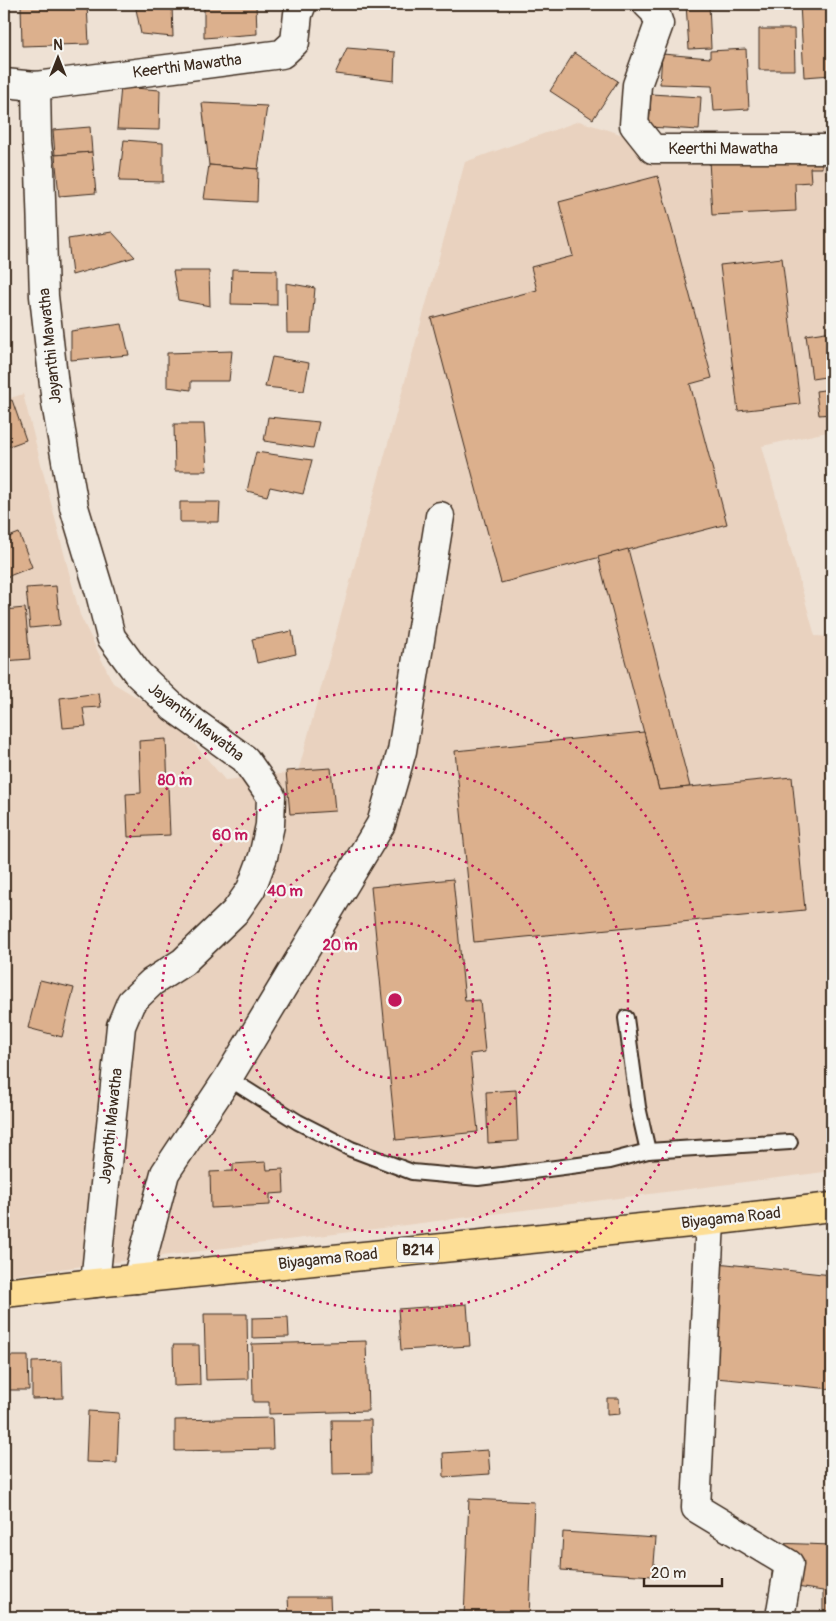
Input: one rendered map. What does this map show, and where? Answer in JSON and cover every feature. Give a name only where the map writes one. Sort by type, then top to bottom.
[{"type":"main road","name":"Biyagama Road","points":[[4,1294],[832,1207]]},
{"type":"street","name":"Keerthi Mawatha","points":[[36,86],[282,54],[295,42],[298,14],[302,4]]},
{"type":"street","name":"Keerthi Mawatha","points":[[647,4],[655,12],[658,24],[637,85],[634,125],[652,149],[832,149]]},
{"type":"street","points":[[4,84],[36,86]]},
{"type":"street","name":"Jayanthi Mawatha","points":[[36,86],[44,296],[56,403],[74,507],[111,637],[138,674],[174,708],[245,759],[271,796],[270,825],[263,857],[251,889],[235,912],[184,962],[152,982],[131,1002],[121,1026],[95,1283]]},
{"type":"street","points":[[137,1279],[165,1173],[228,1078],[381,824],[402,751],[440,516]]},
{"type":"street","points":[[710,1221],[696,1508],[788,1564],[781,1611]]},
{"type":"lane","points":[[626,1018],[638,1106],[648,1151]]},
{"type":"lane","points":[[228,1078],[298,1122],[351,1149],[412,1172],[478,1178],[610,1161],[648,1151],[790,1142]]},
{"type":"shaded area","points":[[579,121],[687,155],[832,145],[832,431],[762,446],[815,636],[832,637],[832,1171],[4,1276],[4,400],[23,394],[80,615],[113,683],[173,719],[225,780],[298,772],[465,162]]},
{"type":"building","points":[[21,4],[87,4],[89,44],[22,46]]},
{"type":"building","points":[[135,4],[172,4],[173,37],[141,34]]},
{"type":"building","points":[[204,4],[256,4],[257,34],[204,38]]},
{"type":"building","points":[[686,4],[709,4],[711,48],[689,49]]},
{"type":"building","points":[[800,4],[832,4],[832,75],[804,77]]},
{"type":"building","points":[[759,29],[794,29],[795,70],[759,70]]},
{"type":"building","points":[[347,48],[395,52],[394,81],[335,74]]},
{"type":"building","points":[[746,49],[749,109],[714,111],[712,86],[660,84],[662,54],[710,58],[710,51]]},
{"type":"building","points":[[574,53],[618,81],[593,119],[550,91]]},
{"type":"building","points":[[121,87],[160,90],[159,130],[117,129]]},
{"type":"building","points":[[651,94],[701,97],[699,130],[649,127]]},
{"type":"building","points":[[202,103],[267,106],[258,169],[209,165]]},
{"type":"building","points":[[90,127],[92,152],[55,155],[53,130]]},
{"type":"building","points":[[124,140],[163,143],[163,182],[119,181]]},
{"type":"building","points":[[92,152],[96,193],[59,196],[55,155]]},
{"type":"building","points":[[822,154],[822,168],[810,168],[811,182],[795,183],[796,211],[712,215],[709,160]]},
{"type":"building","points":[[209,165],[258,169],[257,202],[204,199]]},
{"type":"building","points":[[658,176],[712,378],[690,384],[727,524],[501,583],[431,318],[537,290],[531,267],[573,256],[559,202]]},
{"type":"building","points":[[112,232],[135,257],[72,275],[68,239]]},
{"type":"building","points":[[782,258],[800,404],[738,411],[720,265]]},
{"type":"building","points":[[232,269],[277,270],[277,305],[231,304]]},
{"type":"building","points":[[173,271],[209,271],[210,306],[178,300]]},
{"type":"building","points":[[286,283],[315,288],[311,333],[287,333]]},
{"type":"building","points":[[122,324],[129,355],[71,360],[71,331]]},
{"type":"building","points":[[832,331],[832,376],[812,379],[806,335]]},
{"type":"building","points":[[232,351],[229,381],[191,381],[191,390],[167,387],[167,353]]},
{"type":"building","points":[[272,357],[309,363],[304,391],[265,387]]},
{"type":"building","points":[[832,389],[832,414],[819,415],[816,391]]},
{"type":"building","points":[[12,400],[26,440],[4,448],[4,403]]},
{"type":"building","points":[[268,417],[319,422],[313,448],[264,441]]},
{"type":"building","points":[[174,424],[204,424],[207,471],[175,471]]},
{"type":"building","points":[[256,452],[312,460],[303,494],[270,487],[267,496],[247,491]]},
{"type":"building","points":[[180,502],[220,502],[219,522],[180,522]]},
{"type":"building","points":[[19,533],[32,567],[4,578],[4,539]]},
{"type":"building","points":[[628,549],[690,787],[659,790],[598,557]]},
{"type":"building","points":[[56,586],[60,625],[30,628],[26,588]]},
{"type":"building","points":[[25,608],[30,659],[4,661],[4,610]]},
{"type":"building","points":[[292,631],[296,654],[257,663],[252,639]]},
{"type":"building","points":[[99,693],[101,707],[83,708],[86,726],[63,728],[60,698]]},
{"type":"building","points":[[644,732],[659,790],[792,777],[805,910],[474,942],[455,751]]},
{"type":"building","points":[[166,739],[170,835],[128,837],[126,794],[141,793],[139,741]]},
{"type":"building","points":[[331,768],[335,811],[290,814],[286,771]]},
{"type":"building","points":[[453,879],[465,1001],[480,1000],[485,1052],[470,1054],[478,1132],[396,1140],[371,887]]},
{"type":"building","points":[[40,980],[74,988],[62,1037],[28,1028]]},
{"type":"building","points":[[516,1090],[518,1141],[488,1143],[486,1092]]},
{"type":"building","points":[[266,1162],[267,1170],[283,1169],[284,1193],[270,1194],[270,1205],[211,1208],[210,1172],[233,1171],[233,1164]]},
{"type":"building","points":[[717,1263],[832,1275],[832,1389],[705,1377]]},
{"type":"building","points":[[467,1304],[470,1346],[401,1350],[398,1309]]},
{"type":"building","points":[[204,1314],[247,1314],[248,1379],[206,1380]]},
{"type":"building","points":[[288,1317],[289,1337],[252,1338],[252,1318]]},
{"type":"building","points":[[366,1341],[368,1411],[269,1414],[269,1402],[253,1402],[252,1344]]},
{"type":"building","points":[[173,1345],[199,1345],[200,1385],[174,1386]]},
{"type":"building","points":[[4,1356],[28,1356],[29,1390],[4,1390]]},
{"type":"building","points":[[62,1361],[63,1398],[32,1399],[32,1362]]},
{"type":"building","points":[[607,1398],[619,1398],[620,1414],[607,1415]]},
{"type":"building","points":[[88,1411],[119,1413],[117,1463],[86,1462]]},
{"type":"building","points":[[272,1418],[273,1449],[175,1451],[175,1420]]},
{"type":"building","points":[[332,1420],[371,1420],[372,1473],[333,1474]]},
{"type":"building","points":[[488,1450],[490,1474],[444,1477],[443,1453]]},
{"type":"building","points":[[469,1499],[534,1502],[529,1617],[464,1617]]},
{"type":"building","points":[[563,1532],[656,1538],[653,1576],[561,1570]]},
{"type":"building","points":[[775,1543],[832,1545],[832,1617],[823,1617],[823,1591],[771,1583]]},
{"type":"building","points":[[288,1597],[330,1597],[331,1617],[289,1617]]}]
